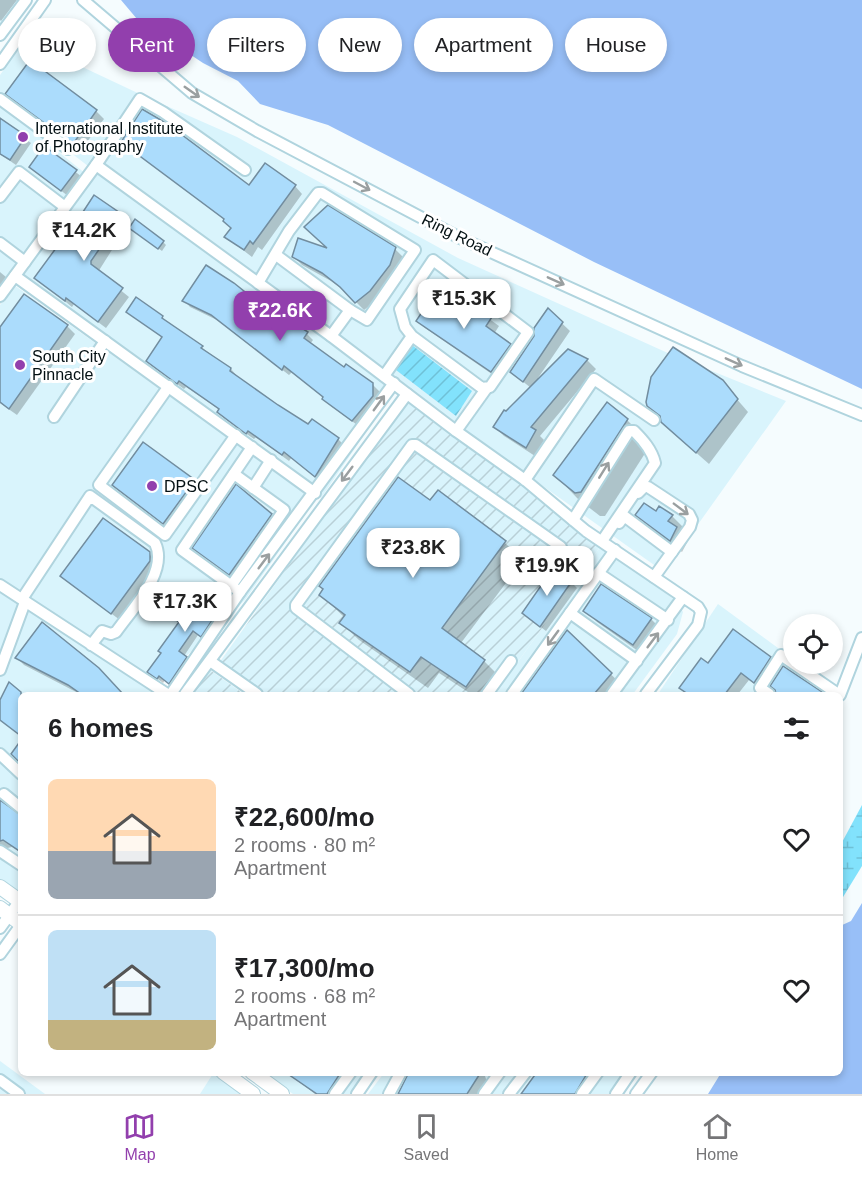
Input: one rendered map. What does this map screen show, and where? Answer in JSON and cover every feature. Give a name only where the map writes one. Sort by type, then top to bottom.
[{"type":"main road","points":[[0,887],[18,899]]},
{"type":"main road","points":[[4,912],[18,923]]},
{"type":"main road","points":[[228,1076],[253,1094]]},
{"type":"main road","points":[[259,1076],[282,1094]]},
{"type":"street","points":[[1,30],[26,0]]},
{"type":"street","points":[[0,64],[45,0]]},
{"type":"street","name":"Ring Road","points":[[83,0],[192,93],[275,140],[460,238],[742,366],[862,415]]},
{"type":"street","points":[[0,99],[68,149]]},
{"type":"street","points":[[0,296],[96,165],[140,99],[163,112],[245,170]]},
{"type":"street","points":[[96,165],[525,480],[607,545],[698,607],[700,612],[698,625],[648,692]]},
{"type":"street","points":[[0,197],[19,172],[65,207]]},
{"type":"street","points":[[258,283],[289,231],[320,192],[415,250],[367,320],[276,255]]},
{"type":"street","points":[[0,243],[25,262]]},
{"type":"street","points":[[456,431],[528,332],[433,260],[400,309],[405,327],[412,336],[486,389]]},
{"type":"street","points":[[15,276],[315,493]]},
{"type":"street","points":[[331,336],[350,310]]},
{"type":"street","points":[[384,376],[412,336]]},
{"type":"street","points":[[54,417],[105,341]]},
{"type":"street","points":[[525,480],[594,380],[654,420]]},
{"type":"street","points":[[170,692],[240,592],[394,383]]},
{"type":"street","points":[[169,386],[99,485],[165,535],[236,435]]},
{"type":"street","points":[[187,692],[407,394]]},
{"type":"street","points":[[573,520],[629,431],[634,431],[643,439],[656,463],[607,545]]},
{"type":"street","points":[[406,692],[296,608],[296,605],[412,445],[416,445],[561,548]]},
{"type":"street","points":[[240,592],[182,550],[252,447]]},
{"type":"street","points":[[253,488],[271,460]]},
{"type":"street","points":[[231,585],[284,510],[234,474]]},
{"type":"street","points":[[513,692],[598,573],[607,545],[644,487],[648,487],[689,514],[692,520],[690,527],[654,577]]},
{"type":"street","points":[[0,670],[24,601],[90,496],[155,543],[159,556],[156,574],[116,632],[111,634],[102,631],[91,645]]},
{"type":"street","points":[[624,516],[672,552]]},
{"type":"street","points":[[270,531],[280,539]]},
{"type":"street","points":[[598,573],[668,620]]},
{"type":"street","points":[[1,589],[24,601],[166,692]]},
{"type":"street","points":[[614,692],[683,597]]},
{"type":"street","points":[[570,613],[637,661]]},
{"type":"street","points":[[840,692],[862,638]]},
{"type":"street","points":[[0,647],[0,655]]},
{"type":"street","points":[[766,692],[760,688],[781,655],[836,692]]},
{"type":"street","points":[[210,661],[254,692]]},
{"type":"street","points":[[488,692],[511,661]]},
{"type":"street","points":[[0,754],[18,771]]},
{"type":"street","points":[[4,794],[18,806]]},
{"type":"street","points":[[0,851],[18,863]]},
{"type":"street","points":[[0,928],[4,912],[18,903]]},
{"type":"street","points":[[0,954],[18,929]]},
{"type":"street","points":[[335,1094],[348,1076]]},
{"type":"street","points":[[357,1094],[369,1076]]},
{"type":"street","points":[[389,1094],[399,1076]]},
{"type":"street","points":[[484,1094],[497,1076]]},
{"type":"street","points":[[509,1094],[523,1076]]},
{"type":"street","points":[[582,1094],[595,1076]]},
{"type":"street","points":[[616,1094],[628,1076]]},
{"type":"street","points":[[636,1094],[649,1076]]},
{"type":"street","points":[[0,1080],[19,1094]]},
{"type":"shaded area","points":[[0,0],[19,0],[0,26]]},
{"type":"shaded area","points":[[121,0],[862,0],[862,389],[594,262],[328,125],[260,104],[238,81],[220,72],[306,72],[306,18],[207,18],[207,65],[195,58],[195,18],[136,18]]},
{"type":"shaded area","points":[[18,50],[18,72],[93,72],[237,137],[458,258],[670,354],[786,401],[664,572],[399,384],[321,498],[23,276],[97,173],[0,98],[0,75]]},
{"type":"shaded area","points":[[0,105],[86,174],[0,292]]},
{"type":"shaded area","points":[[14,285],[315,500],[245,600],[150,692],[18,692],[18,895],[0,882],[0,305]]},
{"type":"shaded area","points":[[406,401],[603,543],[496,692],[262,692],[219,663]]},
{"type":"shaded area","points":[[603,543],[676,601],[683,612],[677,634],[634,692],[496,692]]},
{"type":"shaded area","points":[[718,604],[783,652],[783,674],[811,674],[832,692],[659,692]]},
{"type":"shaded area","points":[[210,670],[241,692],[194,692]]},
{"type":"shaded area","points":[[862,903],[862,1094],[708,1094],[719,1076],[843,1076],[843,925],[851,921]]},
{"type":"shaded area","points":[[0,1061],[45,1094],[0,1094]]},
{"type":"shaded area","points":[[211,1076],[219,1076],[244,1094],[200,1094]]},
{"type":"shaded area","points":[[268,1076],[366,1076],[352,1094],[293,1094]]},
{"type":"shaded area","points":[[382,1076],[625,1076],[611,1094],[368,1094]]},
{"type":"green space","points":[[412,345],[472,391],[456,416],[396,370]]},
{"type":"green space","points":[[862,805],[862,866],[843,897],[843,840]]},
{"type":"building","points":[[21,72],[46,72],[97,110],[73,144],[5,94]]},
{"type":"building","points":[[142,109],[166,123],[249,185],[265,163],[296,185],[253,244],[250,241],[244,250],[224,237],[231,228],[223,221],[224,219],[121,142]]},
{"type":"building","points":[[0,118],[26,136],[10,160],[0,154]]},
{"type":"building","points":[[44,146],[77,170],[61,191],[29,167]]},
{"type":"building","points":[[94,195],[123,215],[91,261],[91,264],[123,288],[98,322],[34,278],[62,240],[64,241]]},
{"type":"building","points":[[328,205],[396,247],[390,265],[370,291],[355,303],[322,273],[292,257],[298,238],[327,248],[304,227]]},
{"type":"building","points":[[135,219],[164,241],[158,249],[129,228]]},
{"type":"building","points":[[206,265],[234,283],[276,317],[278,313],[308,332],[304,338],[344,367],[346,364],[373,383],[373,396],[352,421],[284,366],[282,370],[211,315],[182,301]]},
{"type":"building","points":[[436,291],[465,311],[470,303],[492,317],[486,326],[511,344],[491,372],[416,321]]},
{"type":"building","name":"South City Pinnacle","points":[[24,294],[68,325],[9,409],[0,402],[0,327]]},
{"type":"building","points":[[136,297],[203,346],[201,348],[231,368],[230,371],[278,405],[308,424],[312,419],[339,438],[315,477],[284,452],[282,455],[248,431],[246,434],[217,412],[219,409],[179,381],[177,384],[146,361],[162,337],[126,312]]},
{"type":"building","points":[[548,308],[563,322],[523,382],[510,372],[534,336],[534,328]]},
{"type":"building","points":[[673,347],[723,380],[738,399],[696,453],[661,422],[660,416],[647,406],[646,402],[651,377]]},
{"type":"building","points":[[568,349],[588,359],[531,427],[536,430],[526,448],[493,427],[504,410],[506,411]]},
{"type":"building","points":[[607,402],[628,419],[581,492],[575,493],[553,475]]},
{"type":"building","name":"DPSC","points":[[143,442],[195,480],[163,524],[112,485]]},
{"type":"building","points":[[398,477],[430,500],[438,490],[506,541],[442,628],[485,660],[466,687],[421,657],[410,672],[339,623],[345,615],[319,595],[323,589],[319,586]]},
{"type":"building","points":[[236,484],[272,514],[229,575],[192,548]]},
{"type":"building","points":[[644,503],[656,511],[659,506],[673,515],[668,521],[677,527],[670,541],[635,515]]},
{"type":"building","points":[[103,518],[150,552],[150,561],[111,614],[60,576]]},
{"type":"building","points":[[554,567],[572,581],[540,627],[522,613]]},
{"type":"building","points":[[198,584],[223,604],[201,637],[193,631],[179,651],[187,657],[169,684],[159,676],[157,679],[147,672],[161,653],[158,651],[179,622],[176,620]]},
{"type":"building","points":[[601,584],[652,618],[633,645],[583,611]]},
{"type":"building","points":[[42,622],[99,668],[121,692],[78,692],[15,658]]},
{"type":"building","points":[[733,629],[771,657],[754,683],[741,673],[727,692],[685,692],[679,688],[701,658],[708,663]]},
{"type":"building","points":[[567,630],[612,673],[596,692],[522,692]]},
{"type":"building","points":[[783,666],[783,674],[795,674],[822,692],[776,692],[770,686]]},
{"type":"building","points":[[9,682],[21,692],[18,692],[18,734],[0,720],[0,700]]},
{"type":"building","points":[[18,744],[18,761],[11,754]]},
{"type":"building","points":[[0,800],[18,813],[18,850],[3,840],[0,841]]},
{"type":"building","points":[[291,1076],[338,1076],[327,1094],[317,1094]]},
{"type":"building","points":[[407,1076],[478,1076],[467,1094],[398,1094]]},
{"type":"building","points":[[534,1076],[586,1076],[575,1094],[521,1094]]},
{"type":"place","name":"International Institute of Photography","points":[[23,137]]},
{"type":"place","name":"South City Pinnacle","points":[[20,365]]},
{"type":"place","name":"DPSC","points":[[152,486]]}]
